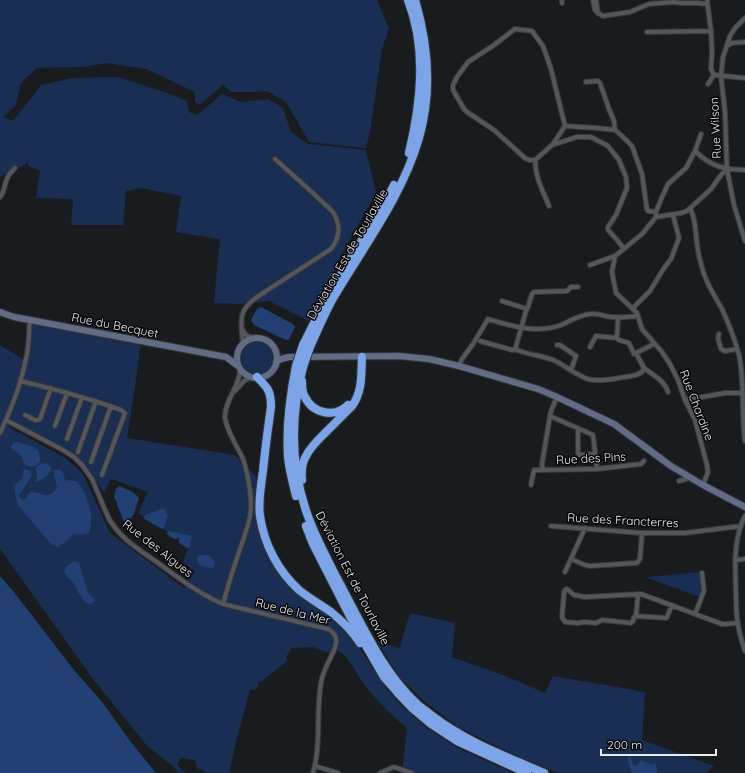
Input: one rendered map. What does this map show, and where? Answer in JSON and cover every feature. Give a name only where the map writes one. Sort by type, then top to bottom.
[{"type":"highway","name":"Déviation Est de Tourlaville","points":[[408,0],[418,37],[420,86],[417,113],[409,153],[387,199],[326,299],[306,346],[300,369],[293,435],[299,486],[314,532],[376,652],[402,688],[418,704],[446,727],[484,747],[544,773]]},
{"type":"highway","name":"Déviation Est de Tourlaville","points":[[306,346],[393,200],[412,160],[424,116],[428,84],[423,35],[415,0]]},
{"type":"highway","points":[[300,369],[304,397],[316,410],[331,413],[347,407],[355,397],[359,357]]},
{"type":"highway","points":[[302,499],[301,473],[305,458],[316,442],[356,401],[360,390],[359,357]]},
{"type":"highway","name":"Déviation Est de Tourlaville","points":[[300,369],[291,388],[288,423],[288,457],[291,478],[313,544],[358,632],[384,677],[412,708],[431,724],[457,742],[527,773]]},
{"type":"highway","points":[[254,377],[267,387],[271,400],[260,488],[260,515],[269,548],[281,570],[287,577],[303,593],[333,613],[358,639],[375,666],[384,677]]},
{"type":"main road","name":"Rue du Becquet","points":[[0,312],[30,320],[226,357],[239,367]]},
{"type":"main road","points":[[252,338],[267,340],[271,343],[277,357],[271,371],[262,377],[254,377],[245,374],[239,367],[237,359],[239,348],[247,340],[252,338]]},
{"type":"main road","points":[[275,351],[289,356],[399,356],[428,359],[459,366],[538,389],[614,424],[665,462],[702,485],[745,507]]},
{"type":"main road","name":"Rue du Becquet","points":[[226,357],[238,353]]},
{"type":"main road","points":[[276,362],[289,356]]},
{"type":"street","points":[[593,0],[595,10],[603,16],[630,12],[645,5],[674,2],[707,2],[711,31],[711,69],[714,75]]},
{"type":"street","points":[[596,0],[598,13]]},
{"type":"street","name":"Rue Wilson","points":[[745,18],[735,28],[730,36],[723,57],[721,76],[727,169],[734,205],[745,241]]},
{"type":"street","points":[[515,29],[532,31],[543,46],[551,69],[565,126],[552,145],[535,160],[530,160],[525,158],[494,130],[467,112],[453,90],[453,85],[468,62],[515,29]]},
{"type":"street","points":[[647,32],[711,31]]},
{"type":"street","points":[[730,36],[732,41],[736,43]]},
{"type":"street","points":[[727,46],[730,44],[745,42]]},
{"type":"street","points":[[714,75],[745,78]]},
{"type":"street","points":[[708,84],[714,75]]},
{"type":"street","points":[[586,82],[598,81],[600,83],[614,121],[615,130]]},
{"type":"street","points":[[565,126],[615,130],[621,135],[632,146],[642,174],[646,210],[656,215],[681,214],[711,189],[727,169]]},
{"type":"street","points":[[590,265],[615,256],[642,234],[656,215],[668,184],[686,168],[695,151],[701,134]]},
{"type":"street","points":[[552,145],[577,137],[591,137],[608,146],[619,160],[626,177],[627,188],[616,215],[608,227],[608,230],[624,249]]},
{"type":"street","points":[[695,151],[712,164],[727,169],[745,170]]},
{"type":"street","points":[[243,344],[240,322],[246,307],[252,301],[331,249],[338,236],[338,223],[333,212],[275,159]]},
{"type":"street","points":[[535,160],[538,179],[549,206]]},
{"type":"street","points":[[0,197],[5,188],[7,178],[14,168]]},
{"type":"street","points":[[690,208],[696,224],[698,249],[707,282],[727,321],[741,365],[744,382],[745,441]]},
{"type":"street","points":[[633,308],[650,291],[664,268],[672,259],[678,238],[673,215]]},
{"type":"street","name":"Rue Chardine","points":[[615,256],[612,272],[616,293],[637,313],[642,329],[662,352],[672,368],[695,420],[708,465],[708,472],[702,485]]},
{"type":"street","points":[[516,349],[527,309],[534,292],[567,291],[571,287],[578,287]]},
{"type":"street","points":[[502,301],[527,309]]},
{"type":"street","points":[[459,366],[488,319],[521,328],[539,329],[554,327],[588,314],[618,318],[638,316]]},
{"type":"street","points":[[617,338],[618,318]]},
{"type":"street","points":[[0,433],[20,381],[27,353],[30,320]]},
{"type":"street","points":[[241,329],[246,335],[252,338]]},
{"type":"street","points":[[719,334],[718,338],[721,349],[725,351],[737,349]]},
{"type":"street","points":[[590,347],[596,336],[617,338],[628,342],[644,368],[662,382],[667,388],[668,392]]},
{"type":"street","points":[[480,341],[512,350],[516,349],[546,357],[588,380],[636,375],[642,372],[644,368]]},
{"type":"street","points":[[636,353],[654,344]]},
{"type":"street","points":[[557,345],[560,345],[576,356],[571,370]]},
{"type":"street","points":[[234,392],[240,376],[239,367]]},
{"type":"street","points":[[222,604],[247,530],[250,516],[248,477],[243,460],[226,421],[226,410],[227,403],[234,392],[244,381],[254,377]]},
{"type":"street","points":[[20,381],[96,401],[121,410],[125,413],[102,475]]},
{"type":"street","points":[[25,415],[35,420],[40,419],[51,388]]},
{"type":"street","points":[[55,426],[67,393]]},
{"type":"street","points":[[685,400],[724,393],[743,393]]},
{"type":"street","points":[[67,439],[82,397]]},
{"type":"street","name":"Rue des Pins","points":[[558,397],[551,411],[542,464],[543,470],[597,469],[641,464],[644,461]]},
{"type":"street","points":[[78,452],[96,401]]},
{"type":"street","points":[[91,462],[111,406]]},
{"type":"street","points":[[550,416],[593,435],[597,469]]},
{"type":"street","name":"Rue des Algues","points":[[6,420],[74,457],[92,479],[108,518],[121,534],[190,586],[222,604]]},
{"type":"street","points":[[578,428],[578,453],[580,455],[595,454]]},
{"type":"street","points":[[531,485],[534,470],[543,470]]},
{"type":"street","points":[[680,481],[686,479],[688,476]]},
{"type":"street","points":[[745,516],[741,526],[735,560],[737,622],[745,651]]},
{"type":"street","name":"Rue des Francterres","points":[[551,526],[642,533],[685,533],[741,526]]},
{"type":"street","points":[[565,572],[585,528]]},
{"type":"street","points":[[571,559],[590,566],[636,563],[640,559],[642,533]]},
{"type":"street","points":[[735,560],[745,559]]},
{"type":"street","points":[[695,614],[704,591],[702,573]]},
{"type":"street","points":[[638,594],[636,616],[634,617],[634,621],[631,623],[602,620],[596,622],[577,623],[566,622],[563,619],[564,593],[567,589],[574,595],[584,597],[638,594],[641,594],[722,624],[737,622]]},
{"type":"street","name":"Rue de la Mer","points":[[222,604],[328,629],[336,635],[336,645],[326,666],[320,691],[318,748],[316,766],[313,773]]},
{"type":"street","points":[[636,616],[666,618],[672,605]]},
{"type":"street","points":[[316,766],[338,773]]},
{"type":"street","points":[[380,773],[394,767],[412,773]]},
{"type":"shaded area","points":[[0,0],[377,0],[389,28],[382,49],[370,132],[366,148],[309,142],[286,102],[267,91],[231,92],[223,85],[199,105],[195,102],[195,92],[146,69],[107,63],[83,67],[37,68],[21,83],[16,105],[3,117],[13,121],[41,85],[72,78],[118,77],[187,101],[189,112],[197,115],[222,94],[241,102],[268,99],[283,108],[291,132],[308,144],[366,150],[376,193],[344,250],[309,321],[269,301],[240,304],[214,303],[220,239],[176,232],[181,196],[141,188],[126,191],[123,225],[71,225],[73,199],[36,198],[40,171],[28,166],[28,159],[26,164],[0,177]]},
{"type":"shaded area","points":[[261,307],[293,324],[295,327],[289,340],[254,325],[251,320],[257,309]]},
{"type":"shaded area","points":[[30,320],[141,341],[127,438],[235,455],[257,478],[256,499],[269,557],[321,609],[338,622],[354,640],[386,688],[402,706],[428,729],[456,747],[513,773],[402,773],[407,728],[373,695],[363,683],[351,663],[339,651],[333,648],[329,653],[313,647],[292,648],[286,657],[287,661],[259,682],[257,689],[250,690],[234,749],[231,773],[208,773],[197,768],[195,760],[181,758],[177,765],[185,773],[178,773],[173,766],[148,747],[93,679],[0,549],[0,345],[25,360]],"holes":[[[11,420],[72,453],[87,467],[104,493],[111,479],[148,492],[138,513],[189,545],[183,562],[195,571],[184,588],[110,533],[83,474],[67,459],[9,427]]]},
{"type":"shaded area","points":[[254,342],[260,342],[269,346],[273,358],[269,370],[260,374],[254,374],[245,370],[241,361],[241,355],[245,346]]},
{"type":"shaded area","points":[[18,442],[33,447],[39,451],[40,461],[37,465],[31,467],[24,464],[19,454],[13,451],[11,447],[13,443]]},
{"type":"shaded area","points":[[45,463],[49,465],[51,471],[46,477],[35,482],[37,477],[36,468],[38,465]]},
{"type":"shaded area","points":[[23,469],[31,471],[32,475],[19,496],[24,500],[30,492],[47,495],[53,492],[57,488],[54,471],[59,469],[63,472],[65,480],[77,481],[87,499],[91,513],[91,526],[89,533],[76,535],[74,533],[68,540],[58,547],[51,544],[18,505],[14,486],[23,477]]},
{"type":"shaded area","points":[[119,486],[133,492],[139,498],[134,514],[128,523],[123,520],[114,496],[116,489]]},
{"type":"shaded area","points":[[164,508],[168,515],[164,528],[162,529],[143,518],[145,515]]},
{"type":"shaded area","points":[[168,531],[192,536],[189,548],[179,543],[179,537],[174,539],[167,534]]},
{"type":"shaded area","points":[[200,555],[209,555],[214,561],[214,567],[204,567],[200,565],[197,558]]},
{"type":"shaded area","points":[[74,561],[79,563],[88,593],[95,601],[91,603],[88,603],[82,598],[64,571],[66,567]]},
{"type":"shaded area","points":[[700,572],[702,591],[699,597],[648,578],[648,577]]},
{"type":"shaded area","points":[[0,576],[74,670],[103,703],[130,741],[156,773],[0,773]]},
{"type":"shaded area","points":[[410,613],[455,623],[452,657],[508,677],[545,693],[553,676],[645,692],[642,740],[714,766],[706,773],[558,773],[523,759],[458,727],[424,701],[401,679],[377,642],[400,648]]},
{"type":"shaded area","points":[[629,756],[631,757],[633,765],[636,766],[641,760],[652,765],[653,763],[656,764],[657,773],[632,773],[627,759]]}]
